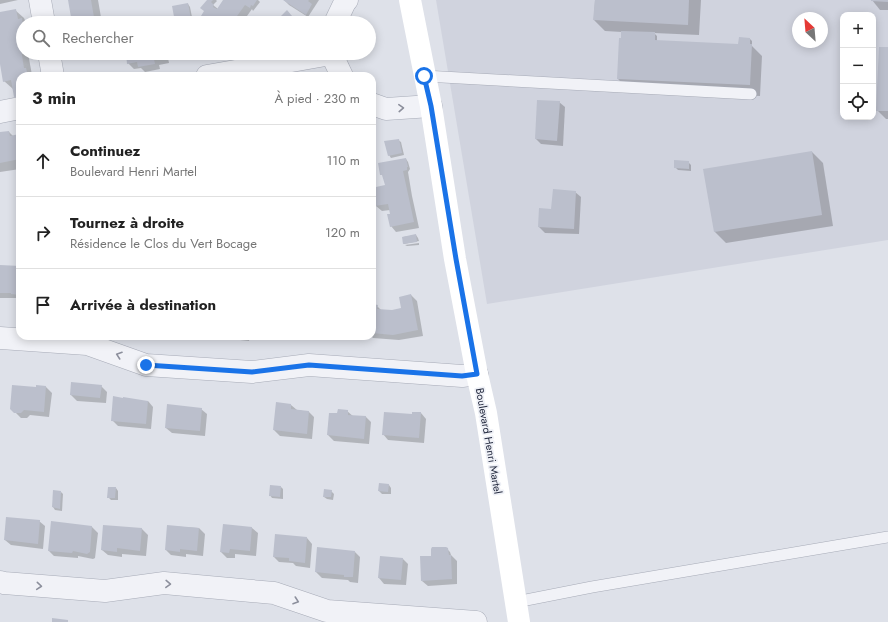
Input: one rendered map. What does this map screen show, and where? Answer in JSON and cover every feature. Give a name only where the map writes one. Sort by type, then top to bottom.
[{"type":"street","points":[[40,0],[43,16]]},
{"type":"street","points":[[338,16],[347,0]]},
{"type":"street","name":"Boulevard Henri Martel","points":[[410,0],[431,106],[456,259],[477,374],[486,413],[516,616]]},
{"type":"street","points":[[50,60],[52,72]]},
{"type":"street","points":[[230,72],[297,60]]},
{"type":"street","points":[[334,60],[340,72]]},
{"type":"street","points":[[376,105],[386,109],[431,106]]},
{"type":"street","points":[[0,112],[16,109]]},
{"type":"street","points":[[0,338],[16,339]]},
{"type":"street","points":[[29,340],[87,344],[146,365],[252,372],[309,365],[462,376],[477,374]]},
{"type":"street","points":[[0,582],[105,592],[164,583],[274,593],[327,611],[476,622]]},
{"type":"lane","points":[[424,76],[751,94]]},
{"type":"lane","points":[[516,616],[592,587],[888,537]]},
{"type":"shaded area","points":[[436,0],[888,0],[888,240],[487,304]]},
{"type":"building","points":[[68,0],[91,0],[94,16],[71,16]]},
{"type":"building","points":[[207,0],[213,0],[211,2],[214,5],[213,7],[217,9],[223,0],[257,0],[253,6],[251,5],[250,8],[245,5],[237,16],[201,16],[204,11],[200,8]]},
{"type":"building","points":[[283,0],[309,0],[308,1],[312,4],[306,15]]},
{"type":"building","points":[[595,0],[689,0],[688,25],[593,20]]},
{"type":"building","points":[[888,0],[888,2],[871,1]]},
{"type":"building","points":[[188,3],[190,16],[174,16],[172,6]]},
{"type":"building","points":[[16,9],[17,16],[16,16],[16,60],[23,60],[24,68],[26,68],[27,72],[16,72],[16,97],[14,97],[11,80],[3,82],[0,64],[0,12]]},
{"type":"building","points":[[287,10],[292,16],[281,16]]},
{"type":"building","points":[[621,31],[655,32],[655,40],[738,44],[739,37],[750,38],[750,44],[752,44],[750,85],[617,79],[619,38],[621,38]]},
{"type":"building","points":[[879,47],[888,47],[888,111],[876,111]]},
{"type":"building","points":[[127,60],[154,60],[155,64],[138,67],[137,62],[127,64]]},
{"type":"building","points":[[537,100],[560,101],[557,141],[535,139]]},
{"type":"building","points":[[9,131],[10,136],[16,135],[16,160],[0,163],[0,132]]},
{"type":"building","points":[[399,139],[402,153],[388,156],[384,141]]},
{"type":"building","points":[[812,151],[822,215],[714,232],[703,169]]},
{"type":"building","points":[[406,158],[408,167],[407,170],[403,171],[414,222],[390,227],[387,214],[390,214],[388,204],[376,206],[376,187],[385,185],[382,175],[380,175],[378,163]]},
{"type":"building","points":[[674,160],[689,161],[689,169],[674,168]]},
{"type":"building","points":[[553,189],[576,191],[574,229],[538,227],[539,208],[551,209]]},
{"type":"building","points":[[416,234],[417,242],[403,244],[402,237]]},
{"type":"building","points":[[0,265],[16,266],[16,295],[0,293]]},
{"type":"building","points":[[411,294],[418,330],[393,335],[376,333],[376,305],[378,305],[377,309],[392,310],[401,308],[399,297]]},
{"type":"building","points":[[71,382],[102,385],[100,398],[70,395]]},
{"type":"building","points":[[12,385],[36,387],[36,385],[46,386],[44,412],[24,410],[21,413],[14,413],[10,409]]},
{"type":"building","points":[[113,396],[148,401],[146,424],[111,421]]},
{"type":"building","points":[[276,402],[291,404],[291,409],[309,411],[307,434],[273,430]]},
{"type":"building","points":[[167,404],[202,408],[200,431],[165,428]]},
{"type":"building","points":[[338,409],[348,410],[348,415],[366,416],[364,439],[327,435],[329,413],[337,413]]},
{"type":"building","points":[[384,412],[412,414],[412,412],[421,412],[419,438],[382,435]]},
{"type":"building","points":[[379,483],[389,484],[388,492],[378,491]]},
{"type":"building","points":[[270,485],[281,486],[280,497],[269,496]]},
{"type":"building","points":[[108,487],[116,487],[115,498],[107,498]]},
{"type":"building","points":[[324,489],[332,490],[331,497],[323,497]]},
{"type":"building","points":[[53,490],[61,491],[60,509],[52,507]]},
{"type":"building","points":[[6,517],[40,520],[38,544],[4,540]]},
{"type":"building","points":[[51,521],[92,526],[90,552],[87,554],[73,551],[72,553],[48,551]]},
{"type":"building","points":[[223,524],[252,527],[250,551],[230,549],[229,553],[220,552]]},
{"type":"building","points":[[103,525],[142,528],[140,551],[117,548],[117,552],[101,550]]},
{"type":"building","points":[[167,525],[199,528],[197,551],[180,549],[180,552],[165,550]]},
{"type":"building","points":[[275,534],[307,537],[305,563],[289,561],[289,558],[273,557]]},
{"type":"building","points":[[317,547],[355,551],[353,577],[315,572]]},
{"type":"building","points":[[432,547],[448,548],[449,555],[451,555],[452,579],[421,581],[420,556],[431,556]]},
{"type":"building","points":[[380,556],[403,558],[401,580],[378,578]]},
{"type":"building","points":[[52,618],[68,620],[68,622],[52,622]]},
{"type":"route","points":[[146,365],[252,372],[309,365],[323,365],[462,376],[477,374],[456,259],[431,106],[424,76]]}]
